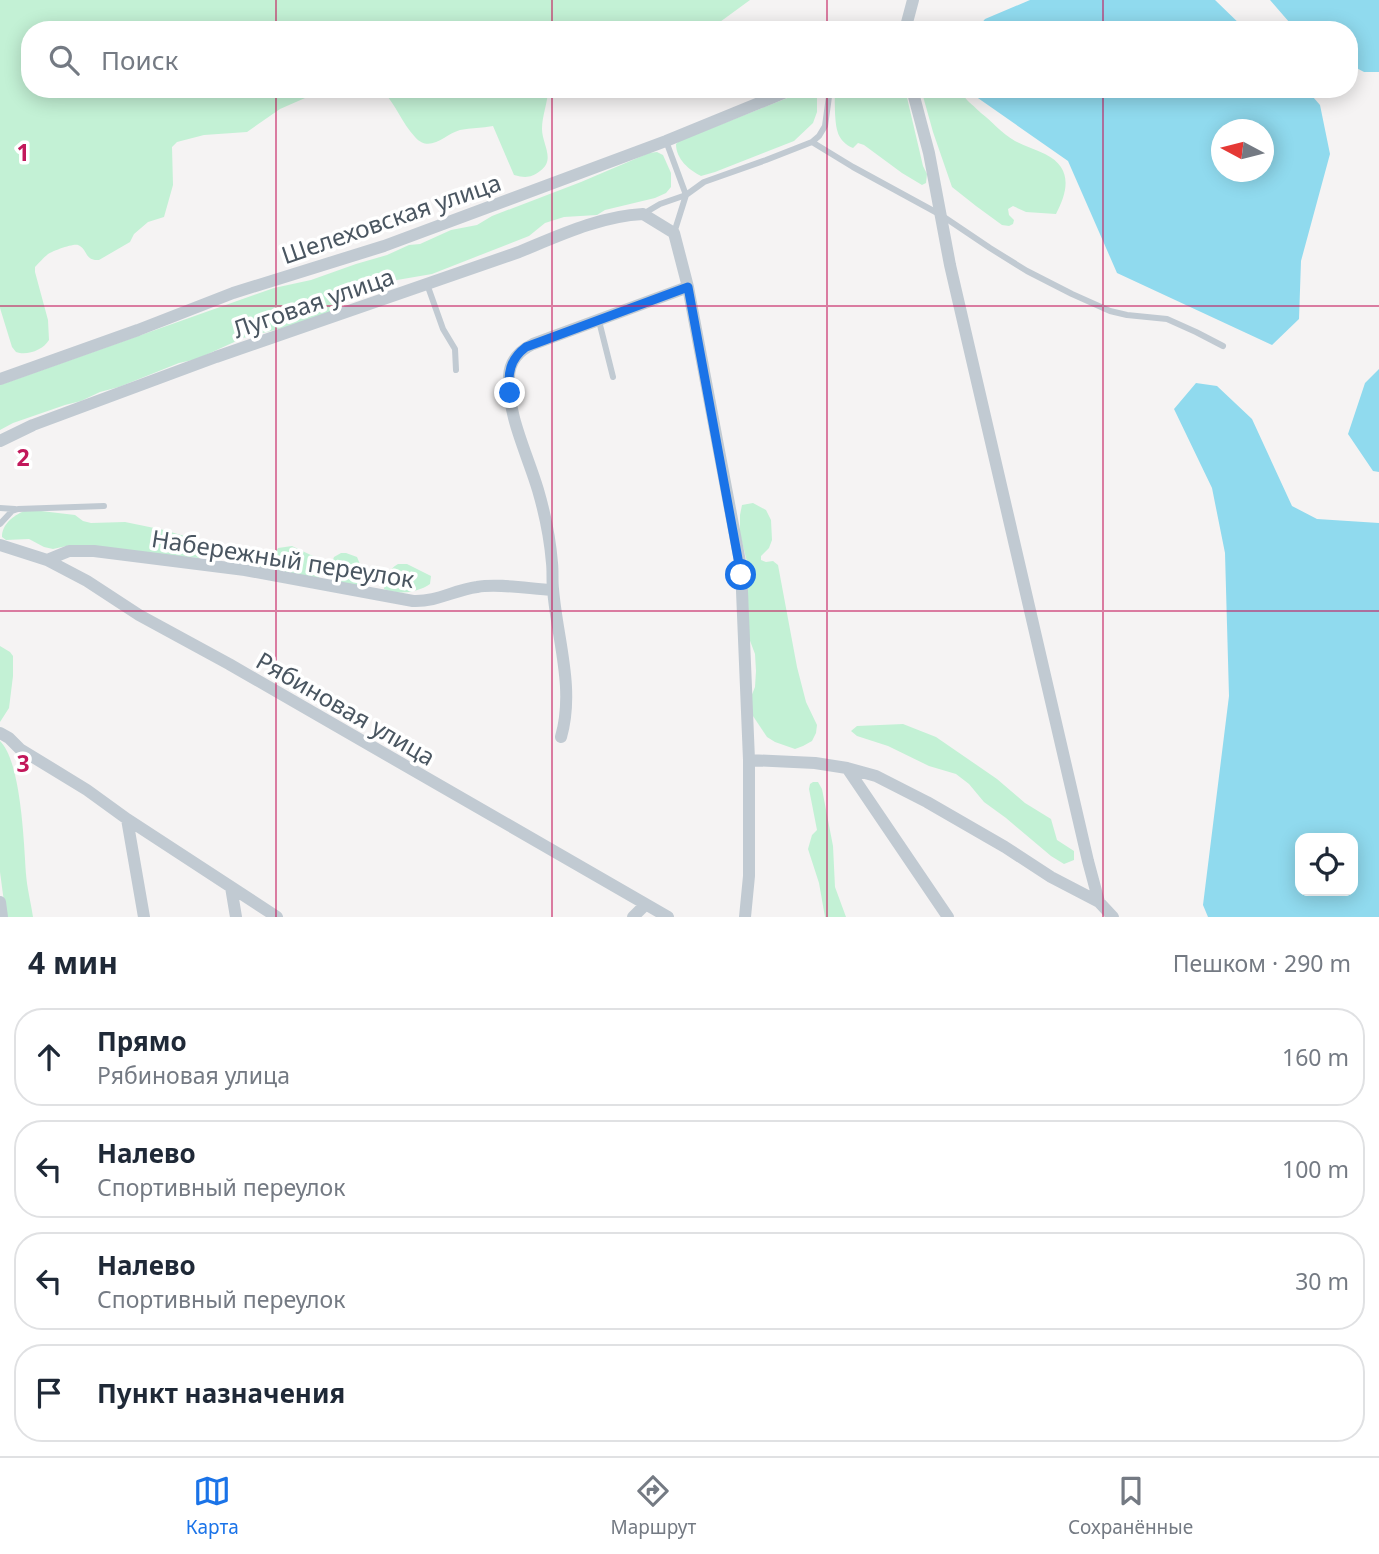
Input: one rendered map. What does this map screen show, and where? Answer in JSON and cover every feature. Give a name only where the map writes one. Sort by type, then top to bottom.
[{"type":"street","points":[[907,21],[913,0]]},
{"type":"street","name":"Шелеховская улица","points":[[0,379],[233,293],[384,246],[666,141],[771,98]]},
{"type":"street","points":[[914,98],[929,153],[953,279],[1099,902]]},
{"type":"street","points":[[643,214],[674,233],[688,287],[741,567],[749,760],[749,876],[745,917]]},
{"type":"street","name":"Луговая улица","points":[[0,441],[33,425],[190,367],[609,219],[643,214]]},
{"type":"street","points":[[561,737],[566,721],[567,702],[552,566],[545,519],[512,406],[509,372],[516,356],[526,347],[688,287]]},
{"type":"street","name":"Рябиновая улица","points":[[3,549],[47,560],[87,581],[150,621],[668,917]]},
{"type":"street","name":"Набережный переулок","points":[[47,560],[69,551],[94,551],[245,570],[413,601],[432,600],[485,586],[553,590]]},
{"type":"street","points":[[0,733],[20,749],[87,790],[277,917]]},
{"type":"street","points":[[749,760],[815,763],[876,776],[927,802],[1051,877],[1099,902],[1113,917]]},
{"type":"street","points":[[847,768],[948,917]]},
{"type":"street","points":[[127,819],[144,917]]},
{"type":"street","points":[[231,887],[236,917]]},
{"type":"street","points":[[0,902],[2,917]]},
{"type":"street","points":[[633,917],[645,905]]},
{"type":"lane","points":[[643,214],[660,204],[686,195],[704,182],[813,142],[825,126],[829,98]]},
{"type":"lane","points":[[666,141],[686,195],[674,233]]},
{"type":"lane","points":[[813,142],[941,215],[1027,271],[1104,309],[1128,315],[1167,319],[1223,346]]},
{"type":"lane","points":[[427,285],[442,327],[455,349],[456,370]]},
{"type":"lane","points":[[599,320],[613,377]]},
{"type":"lane","points":[[0,508],[104,506]]},
{"type":"lane","points":[[0,524],[15,509]]},
{"type":"green space","points":[[0,0],[750,0],[721,21],[21,21],[21,98],[305,98],[280,109],[247,132],[204,135],[177,142],[172,147],[173,185],[164,217],[148,222],[134,234],[130,242],[99,260],[88,257],[78,245],[49,253],[35,267],[48,320],[49,340],[39,349],[30,353],[16,352],[0,308]]},
{"type":"green space","points":[[389,98],[547,98],[542,129],[548,157],[545,167],[534,175],[514,175],[493,126],[460,130],[432,143],[421,142],[410,132]]},
{"type":"green space","points":[[787,98],[817,98],[817,112],[813,123],[794,141],[715,172],[701,176],[688,167],[678,154],[676,144]]},
{"type":"green space","points":[[835,98],[907,98],[927,174],[926,183],[922,185],[902,173],[864,145],[858,143],[853,148],[844,142],[838,134]]},
{"type":"green space","points":[[924,98],[965,98],[1005,135],[1045,154],[1060,166],[1066,181],[1056,214],[1026,212],[1013,206],[1008,209],[1014,220],[1013,224],[1002,225],[952,187]]},
{"type":"green space","points":[[657,152],[663,155],[671,173],[671,187],[666,193],[655,198],[605,210],[597,215],[564,217],[545,223],[529,236],[432,274],[397,280],[367,296],[348,301],[333,311],[302,323],[243,338],[197,359],[179,363],[0,430],[0,385],[274,288],[311,280],[409,245],[420,244],[451,230],[477,225],[492,216]]},
{"type":"green space","points":[[753,503],[766,510],[771,520],[772,540],[761,560],[773,561],[778,565],[797,667],[806,702],[817,725],[812,741],[795,749],[767,737],[751,713],[756,671],[755,654],[749,638],[747,562],[740,534],[740,515],[742,505]]},
{"type":"green space","points":[[24,511],[75,515],[91,523],[125,522],[164,530],[191,538],[199,547],[199,558],[71,545],[53,549],[29,539],[6,540],[2,537],[2,532],[6,524]]},
{"type":"green space","points":[[292,546],[317,558],[322,564],[322,575],[317,579],[257,567],[278,548]]},
{"type":"green space","points":[[341,553],[357,557],[366,579],[364,584],[359,586],[332,581],[331,565],[334,557]]},
{"type":"green space","points":[[398,564],[407,564],[431,576],[430,584],[407,592],[384,589],[387,575]]},
{"type":"green space","points":[[0,646],[13,656],[13,676],[9,708],[0,722]]},
{"type":"green space","points":[[903,724],[936,737],[1051,819],[1057,840],[1074,851],[1074,860],[1064,864],[1051,856],[984,802],[969,784],[956,774],[929,766],[888,746],[857,736],[851,731],[857,726]]},
{"type":"green space","points":[[0,741],[13,766],[17,784],[33,917],[6,917],[0,872]]},
{"type":"green space","points":[[813,782],[818,782],[822,789],[833,846],[835,887],[846,917],[825,917],[819,883],[808,849],[812,835],[817,830],[809,789]]},
{"type":"water","points":[[1030,0],[1215,0],[1237,21],[983,21]]},
{"type":"water","points":[[1270,0],[1379,0],[1379,72],[1364,72],[1358,69],[1358,21],[1288,21]]},
{"type":"water","points":[[978,98],[1314,98],[1320,105],[1330,154],[1301,261],[1299,319],[1272,345],[1117,273],[1068,161]]},
{"type":"water","points":[[1379,369],[1379,472],[1373,471],[1348,434],[1365,383]]},
{"type":"water","points":[[1196,383],[1217,386],[1252,419],[1292,506],[1317,519],[1379,523],[1379,917],[1208,917],[1203,905],[1229,696],[1225,553],[1212,488],[1174,409]]},
{"type":"route","points":[[510,393],[511,365],[526,347],[688,287],[741,575]]}]
